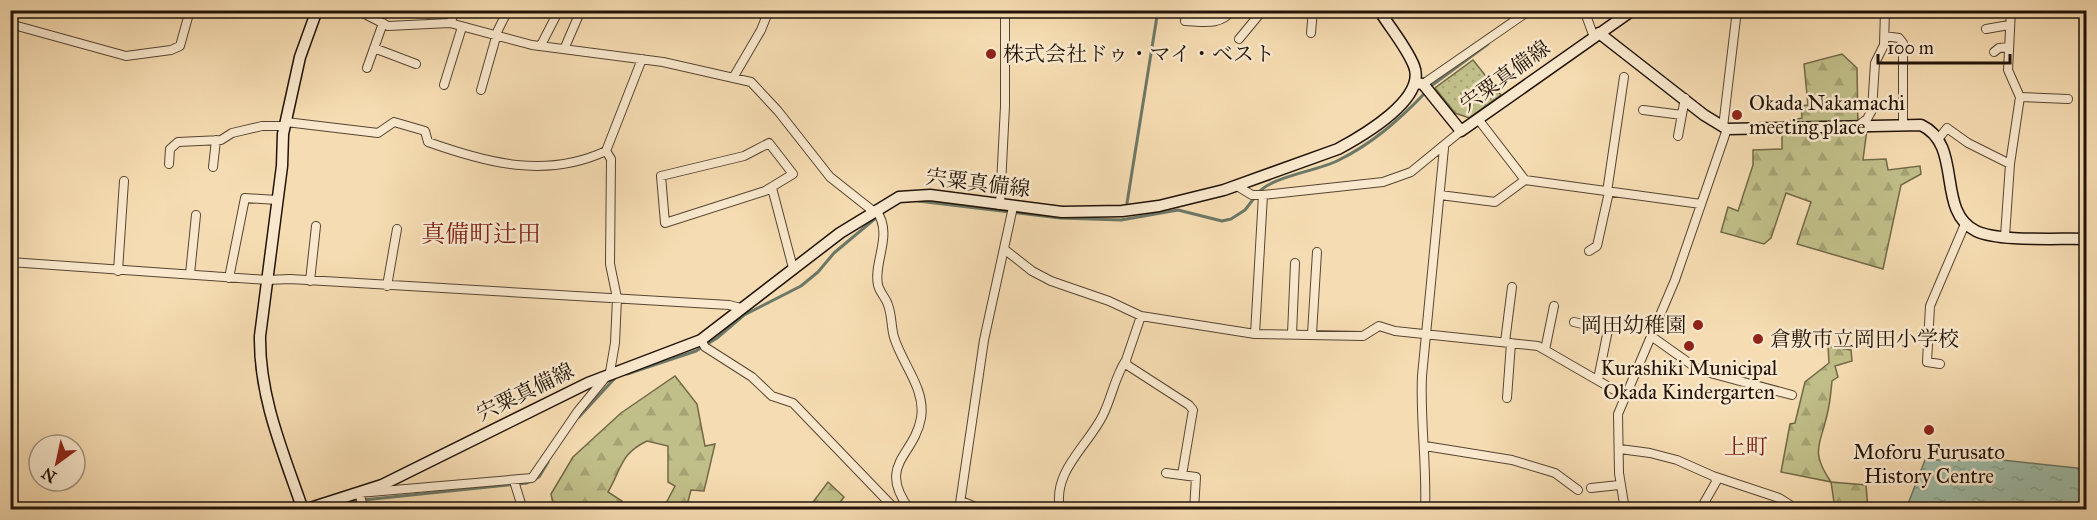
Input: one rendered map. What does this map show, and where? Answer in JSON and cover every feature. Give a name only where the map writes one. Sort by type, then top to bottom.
[{"type":"main road","points":[[304,510],[267,405],[262,382],[260,336],[285,124],[300,57],[317,10]]},
{"type":"main road","points":[[1379,10],[1414,66],[1419,84]]},
{"type":"main road","name":"宍粟真備線","points":[[304,510],[361,500],[382,485],[610,372],[703,344],[741,308],[793,268],[877,213],[892,200],[918,194],[1000,205],[1013,210],[1072,213],[1122,211],[1159,206],[1237,186],[1321,156],[1355,140],[1397,107],[1419,84],[1461,131],[1633,10]]},
{"type":"main road","points":[[1596,35],[1725,128],[1903,124],[1922,126],[1932,130],[1939,138],[1944,150],[1955,202],[1965,224],[1988,235],[2086,239]]},
{"type":"street","points":[[10,24],[126,56],[138,56],[180,46],[190,10]]},
{"type":"street","points":[[252,10],[260,10]]},
{"type":"street","points":[[357,10],[388,26],[450,23],[496,36],[541,45],[642,59],[751,82],[778,111],[830,177],[877,213],[883,250],[878,287],[888,305],[894,338],[914,382],[922,408],[917,431],[898,463],[898,488],[910,510]]},
{"type":"street","points":[[450,23],[456,10]]},
{"type":"street","points":[[481,90],[496,36],[508,10]]},
{"type":"street","points":[[541,45],[559,10]]},
{"type":"street","points":[[565,47],[581,10]]},
{"type":"street","points":[[733,78],[761,30],[769,10]]},
{"type":"street","points":[[1000,205],[1005,10]]},
{"type":"street","points":[[1186,10],[1185,21],[1215,22],[1224,21],[1233,10]]},
{"type":"street","points":[[1239,39],[1263,10]]},
{"type":"street","points":[[1311,33],[1313,10]]},
{"type":"street","points":[[1419,84],[1530,10]]},
{"type":"street","points":[[1584,10],[1596,35]]},
{"type":"street","points":[[1625,510],[1620,485],[1618,414],[1623,395],[1675,280],[1725,128],[1737,10]]},
{"type":"street","points":[[1859,125],[1870,115],[1875,63],[1883,50],[1885,36],[1885,10]]},
{"type":"street","points":[[1980,11],[1985,10]]},
{"type":"street","points":[[2006,236],[2010,164],[2020,97],[2010,77],[2010,10]]},
{"type":"street","points":[[367,68],[383,23]]},
{"type":"street","points":[[1986,29],[2010,25]]},
{"type":"street","points":[[444,85],[462,27]]},
{"type":"street","points":[[1885,36],[1899,38],[1903,43],[1903,124]]},
{"type":"street","points":[[1994,52],[1999,48],[2009,46]]},
{"type":"street","points":[[374,48],[416,64]]},
{"type":"street","points":[[606,151],[642,59]]},
{"type":"street","points":[[1589,251],[1597,246],[1608,192],[1624,77]]},
{"type":"street","points":[[2020,97],[2068,99]]},
{"type":"street","points":[[1678,136],[1684,98]]},
{"type":"street","points":[[1643,110],[1682,115]]},
{"type":"street","points":[[1478,119],[1525,180],[1701,204]]},
{"type":"street","points":[[169,164],[170,149],[178,142],[216,140],[262,126],[285,124],[378,133],[394,122],[425,131],[428,142],[474,158],[537,168],[555,167],[606,151]]},
{"type":"street","points":[[1939,138],[1947,128],[1973,146],[2010,164]]},
{"type":"street","points":[[1237,186],[1259,195],[1383,182],[1411,172],[1444,148],[1461,131]]},
{"type":"street","points":[[213,167],[216,140]]},
{"type":"street","points":[[769,143],[793,174],[772,188],[754,195],[665,224],[661,176],[744,156],[769,143]]},
{"type":"street","points":[[1425,510],[1425,446],[1421,401],[1425,334],[1444,148]]},
{"type":"street","points":[[361,500],[515,484],[534,476],[578,411],[610,372],[615,343],[617,298],[610,264],[611,159],[606,151]]},
{"type":"street","points":[[1440,195],[1495,202],[1525,180]]},
{"type":"street","points":[[118,271],[124,181]]},
{"type":"street","points":[[772,188],[793,268]]},
{"type":"street","points":[[1256,334],[1259,195]]},
{"type":"street","points":[[229,278],[245,198],[277,200]]},
{"type":"street","points":[[983,510],[960,505],[984,340],[1013,210]]},
{"type":"street","points":[[190,274],[196,215]]},
{"type":"street","points":[[1940,364],[1927,362],[1930,306],[1965,224]]},
{"type":"street","points":[[310,281],[316,226]]},
{"type":"street","points":[[387,286],[398,229]]},
{"type":"street","points":[[1004,249],[1032,271],[1051,281],[1109,301],[1141,316],[1256,334],[1363,336],[1379,326],[1425,334],[1508,342],[1545,350],[1623,395]]},
{"type":"street","points":[[1312,334],[1317,252]]},
{"type":"street","points":[[10,262],[229,278],[729,305],[741,308]]},
{"type":"street","points":[[1292,334],[1295,263]]},
{"type":"street","points":[[1507,398],[1512,287]]},
{"type":"street","points":[[1545,350],[1554,306]]},
{"type":"street","points":[[1060,510],[1059,488],[1066,472],[1102,418],[1141,316]]},
{"type":"street","points":[[1574,322],[1608,330],[1598,379]]},
{"type":"street","points":[[1651,336],[1699,370],[1792,395]]},
{"type":"street","points":[[703,344],[752,377],[772,396],[793,404],[894,509]]},
{"type":"street","points":[[1126,360],[1132,371],[1189,405],[1193,410],[1182,475]]},
{"type":"street","points":[[1425,446],[1512,460],[1555,473],[1578,490]]},
{"type":"street","points":[[1620,449],[1677,460],[1715,477],[1779,498],[1798,510]]},
{"type":"street","points":[[1166,473],[1196,477],[1194,510]]},
{"type":"street","points":[[1714,510],[1704,503],[1716,482],[1715,477]]},
{"type":"street","points":[[515,484],[523,510]]},
{"type":"street","points":[[1591,488],[1620,485]]},
{"type":"green space","points":[[1842,54],[1857,68],[1858,128],[1867,129],[1863,160],[1886,159],[1888,170],[1920,166],[1921,174],[1901,185],[1883,269],[1797,244],[1811,202],[1786,193],[1771,238],[1764,244],[1721,232],[1728,207],[1738,211],[1753,165],[1753,150],[1782,149],[1782,132],[1788,121],[1802,118],[1801,106],[1808,105],[1804,64]]},
{"type":"green space","points":[[1473,60],[1501,95],[1469,118],[1455,113],[1435,88]]},
{"type":"green space","points":[[1828,346],[1851,350],[1852,361],[1835,366],[1838,377],[1832,381],[1829,407],[1818,449],[1821,463],[1831,482],[1781,472],[1790,424],[1795,423],[1805,382],[1829,363]]},
{"type":"green space","points":[[675,376],[697,404],[705,446],[715,444],[704,491],[691,490],[686,509],[655,509],[658,504],[664,507],[675,486],[668,482],[668,446],[647,441],[626,457],[608,492],[622,501],[618,509],[554,509],[551,494],[573,457],[621,413]]},
{"type":"green space","points":[[828,482],[844,497],[835,509],[823,509],[813,502]]},
{"type":"green space","points":[[1831,482],[1866,485],[1868,509],[1835,509]]},
{"type":"water","points":[[1925,460],[2002,460],[2086,469],[2086,509],[1906,509]]},
{"type":"waterway","points":[[1127,203],[1158,10]]},
{"type":"waterway","points":[[1431,86],[1488,44]]},
{"type":"waterway","points":[[1259,192],[1274,182],[1328,165],[1362,147],[1384,131],[1425,93]]},
{"type":"waterway","points":[[918,201],[1060,218],[1121,220],[1178,210],[1222,221],[1231,219],[1245,210],[1255,197]]},
{"type":"waterway","points":[[627,374],[696,351],[717,338],[744,315],[801,286],[818,272],[834,253],[877,217]]},
{"type":"waterway","points":[[579,417],[615,378]]},
{"type":"waterway","points":[[344,502],[527,483],[539,477],[548,462]]},
{"type":"place","name":"株式会社ドゥ・マイ・ベスト","points":[[991,54]]},
{"type":"place","name":"Okada Nakamachi meeting place","points":[[1737,115]]},
{"type":"place","name":"岡田幼稚園","points":[[1698,325]]},
{"type":"place","name":"倉敷市立岡田小学校","points":[[1758,339]]},
{"type":"place","name":"Kurashiki Municipal Okada Kindergarten","points":[[1689,346]]},
{"type":"place","name":"Moforu Furusato History Centre","points":[[1929,430]]},
{"type":"district","name":"真備町辻田","points":[[481,234]]},
{"type":"district","name":"上町","points":[[1746,446]]}]
